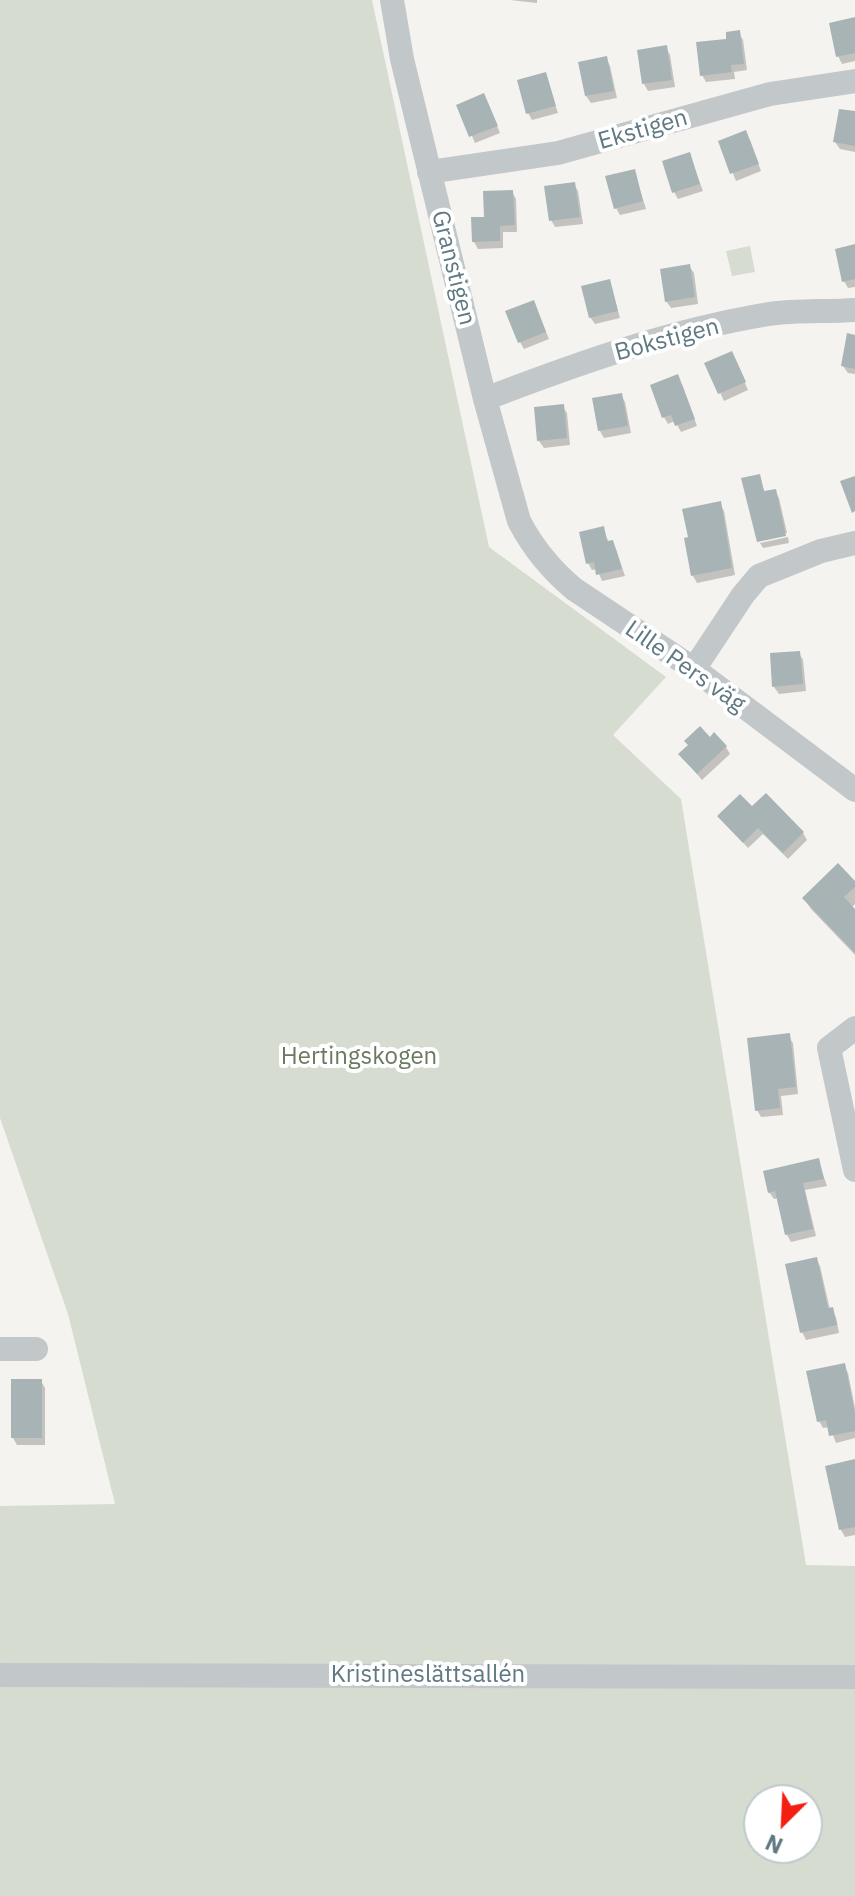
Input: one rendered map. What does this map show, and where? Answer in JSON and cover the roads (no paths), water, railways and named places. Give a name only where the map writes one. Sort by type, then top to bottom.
[{"type":"street","name":"Granstigen","points":[[392,0],[402,59],[485,399],[525,534]]},
{"type":"street","name":"Ekstigen","points":[[429,172],[558,153],[770,94],[855,81]]},
{"type":"street","name":"Bokstigen","points":[[485,399],[558,371],[669,337],[771,314],[855,310]]},
{"type":"street","name":"Lille Pers väg","points":[[525,534],[545,562],[574,589],[694,669],[855,790]]},
{"type":"street","points":[[694,669],[759,576],[821,551],[855,543]]},
{"type":"street","points":[[855,1028],[829,1048],[855,1170]]},
{"type":"street","points":[[0,1349],[36,1349]]},
{"type":"street","name":"Kristineslättsallén","points":[[0,1675],[855,1677]]},
{"type":"park label","name":"Hertingskogen","points":[[359,1057]]}]
